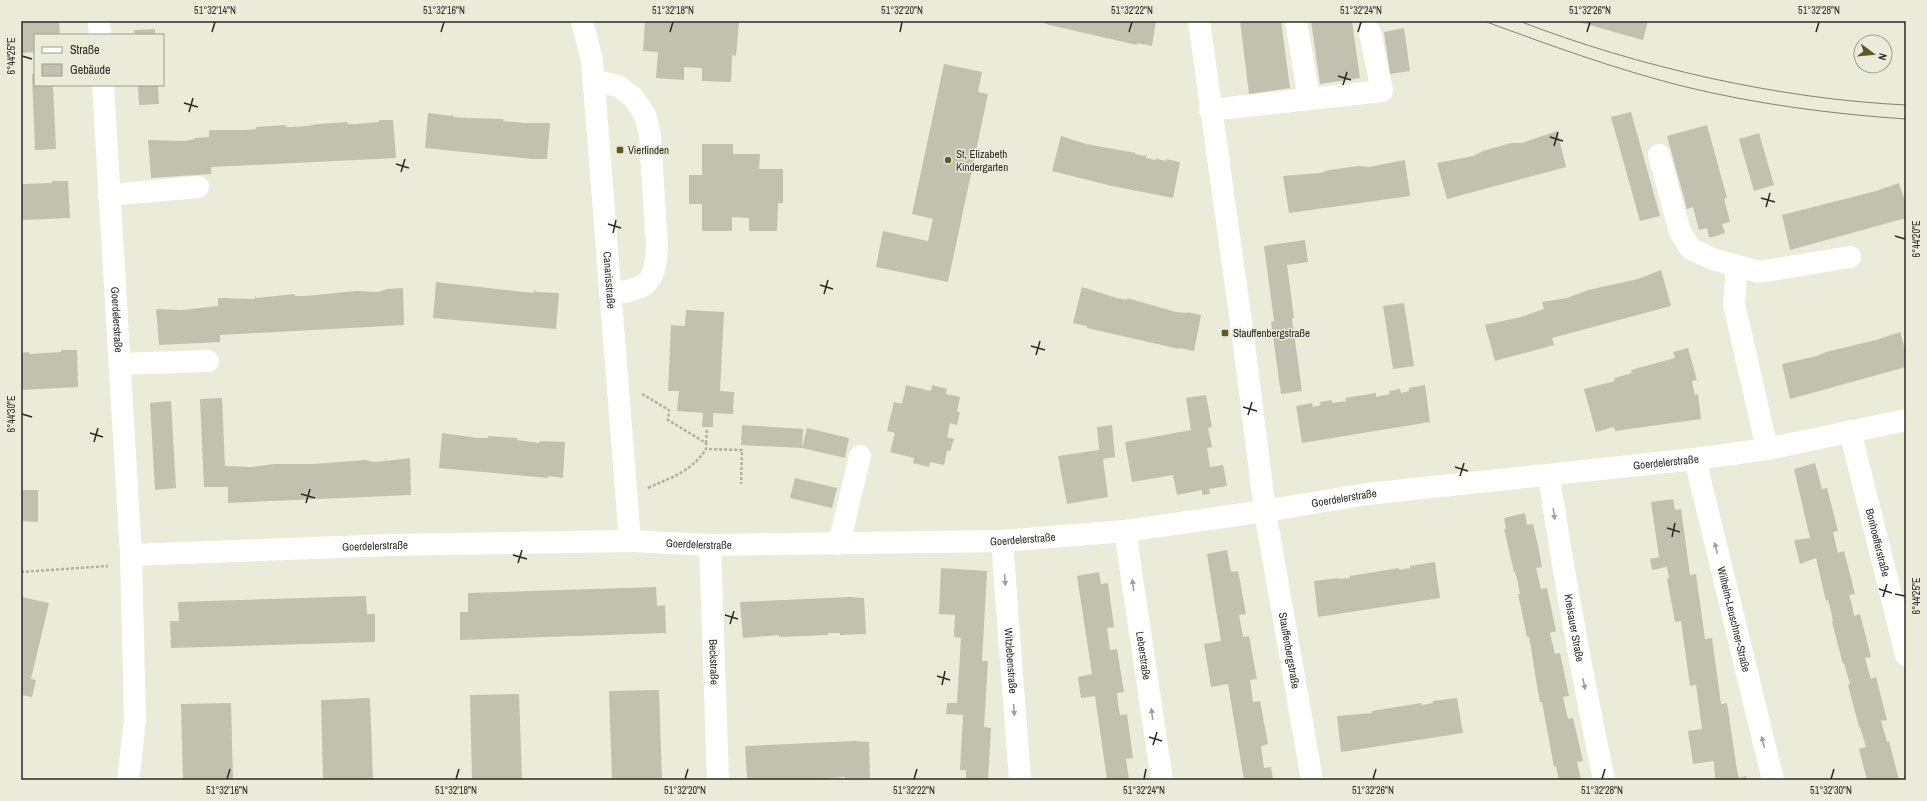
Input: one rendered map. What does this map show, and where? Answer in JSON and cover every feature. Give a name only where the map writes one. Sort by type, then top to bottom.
[{"type":"street","points":[[99,21],[100,34]]},
{"type":"street","name":"Canarisstraße","points":[[582,21],[592,60],[630,541]]},
{"type":"street","name":"Stauffenbergstraße","points":[[1199,21],[1210,110],[1244,344],[1265,511],[1312,780]]},
{"type":"street","points":[[1296,21],[1309,99]]},
{"type":"street","points":[[1210,110],[1382,91],[1370,32]]},
{"type":"street","points":[[593,80],[618,86],[633,97],[645,115],[650,135],[657,248],[656,262],[652,275],[645,286],[636,290],[610,294]]},
{"type":"street","name":"Goerdelerstraße","points":[[103,86],[131,555],[135,720],[128,780]]},
{"type":"street","points":[[1659,155],[1680,232],[1691,249],[1713,259],[1759,272],[1850,257]]},
{"type":"street","points":[[109,195],[198,187]]},
{"type":"street","points":[[1737,266],[1734,304],[1767,449]]},
{"type":"street","points":[[119,364],[208,361]]},
{"type":"street","name":"Goerdelerstraße","points":[[131,555],[391,545],[630,541],[710,545],[1002,541],[1125,531],[1265,511],[1368,494],[1549,476],[1695,459],[1767,449],[1906,420]]},
{"type":"street","name":"Bonhoefferstraße","points":[[1850,431],[1906,655]]},
{"type":"street","points":[[840,544],[860,456]]},
{"type":"street","name":"Wilhelm-Leuschner-Straße","points":[[1695,459],[1773,780]]},
{"type":"street","name":"Kreisauer Straße","points":[[1549,476],[1560,554],[1575,638],[1604,780]]},
{"type":"street","name":"Leberstraße","points":[[1125,531],[1162,780]]},
{"type":"street","name":"Witzlebenstraße","points":[[1002,541],[1020,780]]},
{"type":"street","name":"Beckstraße","points":[[710,545],[718,780]]},
{"type":"path","points":[[618,393],[638,392],[669,410],[668,420],[706,443]]},
{"type":"path","points":[[626,491],[645,490],[686,471],[698,460],[706,449],[707,428]]},
{"type":"path","points":[[706,449],[742,450],[740,484]]},
{"type":"path","points":[[21,572],[105,567],[131,555]]},
{"type":"building","points":[[21,21],[59,21],[60,34],[34,34],[34,52],[21,53]]},
{"type":"building","points":[[645,21],[739,21],[736,56],[732,55],[731,82],[702,81],[702,68],[684,67],[684,80],[656,78],[658,52],[643,51]]},
{"type":"building","points":[[1045,21],[1156,21],[1152,46],[1137,43],[1137,45],[1045,24]]},
{"type":"building","points":[[1240,21],[1281,21],[1290,88],[1249,94]]},
{"type":"building","points":[[1311,21],[1352,21],[1360,78],[1320,84]]},
{"type":"building","points":[[1575,21],[1648,21],[1643,40]]},
{"type":"building","points":[[1404,28],[1410,71],[1390,74],[1384,32]]},
{"type":"building","points":[[155,29],[155,34],[135,34],[134,30]]},
{"type":"building","points":[[944,64],[982,72],[978,92],[988,94],[948,282],[876,267],[883,231],[928,241],[933,219],[912,214]]},
{"type":"building","points":[[32,74],[34,74],[34,86],[53,86],[56,149],[35,150]]},
{"type":"building","points":[[138,86],[158,86],[159,104],[139,105]]},
{"type":"building","points":[[1631,112],[1660,216],[1640,221],[1611,117]]},
{"type":"building","points":[[428,113],[452,116],[453,113],[453,117],[465,118],[466,115],[466,118],[504,119],[503,121],[525,123],[550,123],[547,159],[533,159],[425,148]]},
{"type":"building","points":[[379,120],[393,120],[396,158],[211,167],[211,174],[151,178],[148,140],[185,141],[195,138],[209,137],[209,130],[246,130],[256,129],[256,127],[286,125],[286,127],[295,127],[296,125],[296,127],[347,122],[347,124],[357,124],[379,122]]},
{"type":"building","points":[[1707,125],[1727,198],[1724,199],[1730,222],[1722,224],[1725,233],[1713,237],[1709,237],[1707,228],[1699,230],[1693,207],[1687,209],[1667,136]]},
{"type":"building","points":[[1557,131],[1566,167],[1447,199],[1437,163],[1473,156],[1483,151],[1511,143],[1522,143]]},
{"type":"building","points":[[1759,133],[1774,185],[1754,191],[1739,139]]},
{"type":"building","points":[[1061,136],[1086,144],[1145,156],[1147,153],[1146,158],[1156,160],[1156,157],[1157,159],[1166,161],[1166,159],[1180,162],[1173,198],[1112,186],[1052,171]]},
{"type":"building","points":[[702,144],[733,144],[733,154],[760,154],[759,169],[783,169],[783,203],[778,203],[777,231],[749,231],[749,218],[732,217],[732,231],[702,231],[702,204],[689,204],[689,175],[702,175]]},
{"type":"building","points":[[1405,160],[1410,196],[1289,213],[1283,176],[1320,173],[1329,170],[1359,166],[1369,167]]},
{"type":"building","points":[[52,181],[68,181],[70,218],[21,220],[21,184],[52,183]]},
{"type":"building","points":[[1899,183],[1906,204],[1906,218],[1790,250],[1782,215],[1876,191]]},
{"type":"building","points":[[1305,240],[1308,262],[1287,265],[1294,318],[1292,319],[1302,391],[1281,394],[1271,322],[1274,321],[1264,246]]},
{"type":"building","points":[[1661,270],[1671,306],[1552,338],[1554,345],[1495,361],[1485,325],[1521,317],[1544,309],[1542,302],[1567,298],[1588,290],[1638,279]]},
{"type":"building","points":[[436,282],[533,293],[535,289],[535,292],[559,293],[556,329],[433,318]]},
{"type":"building","points":[[1082,287],[1117,298],[1127,300],[1127,298],[1176,312],[1187,312],[1201,315],[1194,351],[1087,328],[1087,326],[1073,323]]},
{"type":"building","points":[[403,288],[404,325],[220,335],[220,342],[159,345],[156,309],[182,310],[218,306],[218,298],[255,299],[255,295],[256,298],[295,294],[295,296],[305,296],[356,291],[378,292],[387,289]]},
{"type":"building","points":[[1404,303],[1414,366],[1393,369],[1383,306]]},
{"type":"building","points":[[686,310],[724,312],[720,391],[734,392],[733,414],[713,413],[713,427],[702,427],[703,413],[677,411],[679,391],[668,391],[671,325],[685,326]]},
{"type":"building","points":[[1900,332],[1906,352],[1906,367],[1790,399],[1782,364],[1876,340]]},
{"type":"building","points":[[1688,348],[1697,380],[1692,381],[1695,395],[1698,394],[1701,419],[1615,431],[1614,427],[1596,432],[1584,389],[1615,381],[1614,378],[1632,373],[1631,370],[1675,358],[1673,352]]},
{"type":"building","points":[[61,350],[77,350],[78,387],[21,390],[21,353],[61,352]]},
{"type":"building","points":[[906,385],[931,391],[932,385],[947,389],[946,394],[960,397],[957,412],[960,412],[957,425],[950,423],[947,437],[954,439],[950,451],[947,451],[944,465],[930,462],[929,467],[913,463],[914,458],[890,452],[895,433],[887,431],[894,402],[902,404]]},
{"type":"building","points":[[1425,385],[1430,422],[1302,443],[1296,406],[1312,403],[1313,407],[1321,405],[1320,402],[1332,400],[1332,403],[1346,401],[1345,398],[1376,393],[1376,397],[1390,394],[1389,391],[1400,389],[1401,393],[1409,391],[1409,388]]},
{"type":"building","points":[[1206,395],[1212,427],[1208,428],[1212,447],[1207,448],[1210,467],[1223,465],[1227,486],[1209,489],[1210,494],[1202,495],[1202,490],[1177,495],[1173,475],[1132,482],[1125,442],[1191,430],[1186,398]]},
{"type":"building","points":[[222,398],[225,466],[252,467],[274,464],[313,464],[365,460],[374,462],[385,461],[385,458],[386,461],[410,458],[411,495],[228,503],[228,487],[204,487],[200,399]]},
{"type":"building","points":[[171,401],[176,488],[155,490],[150,403]]},
{"type":"building","points":[[742,425],[803,429],[802,448],[741,445]]},
{"type":"building","points":[[1112,425],[1115,457],[1103,459],[1108,497],[1067,504],[1058,456],[1099,450],[1097,427]]},
{"type":"building","points":[[807,428],[849,438],[845,458],[802,448]]},
{"type":"building","points":[[442,433],[478,438],[488,438],[488,436],[517,438],[517,440],[539,443],[540,441],[565,442],[563,478],[548,476],[548,478],[439,468]]},
{"type":"building","points":[[1815,463],[1822,489],[1827,488],[1838,531],[1833,532],[1838,553],[1844,551],[1855,594],[1849,595],[1854,616],[1860,614],[1871,657],[1865,658],[1871,679],[1876,677],[1887,720],[1881,721],[1887,742],[1889,741],[1899,780],[1867,780],[1859,749],[1866,747],[1859,727],[1848,685],[1850,684],[1832,622],[1828,600],[1826,601],[1816,558],[1800,564],[1794,540],[1810,538],[1794,469]]},
{"type":"building","points":[[795,478],[837,488],[832,508],[790,498]]},
{"type":"building","points":[[21,490],[38,490],[38,522],[21,521]]},
{"type":"building","points":[[1673,499],[1675,510],[1681,509],[1690,575],[1696,574],[1705,639],[1712,638],[1721,704],[1727,703],[1739,778],[1746,776],[1747,780],[1715,780],[1714,761],[1693,764],[1688,731],[1702,729],[1696,685],[1690,686],[1681,621],[1675,622],[1667,579],[1669,578],[1667,567],[1652,570],[1650,559],[1659,557],[1651,502]]},
{"type":"building","points":[[1525,513],[1527,525],[1533,524],[1538,545],[1542,567],[1536,568],[1541,589],[1547,588],[1556,631],[1550,633],[1555,654],[1560,653],[1569,696],[1563,697],[1568,719],[1573,718],[1583,761],[1577,762],[1581,780],[1559,780],[1556,766],[1554,767],[1542,702],[1540,702],[1529,637],[1527,637],[1518,594],[1520,594],[1518,583],[1504,529],[1506,529],[1504,518]]},
{"type":"building","points":[[1227,550],[1231,572],[1238,571],[1246,614],[1239,615],[1243,637],[1249,636],[1257,679],[1250,680],[1253,702],[1260,701],[1268,744],[1261,746],[1264,768],[1271,767],[1273,780],[1244,780],[1228,684],[1211,687],[1204,644],[1221,641],[1207,554]]},
{"type":"building","points":[[1435,562],[1440,598],[1318,617],[1314,581],[1350,578],[1350,576],[1399,568],[1399,570],[1410,568],[1410,566]]},
{"type":"building","points":[[941,568],[987,571],[982,661],[988,661],[984,727],[991,728],[988,780],[966,780],[966,770],[960,770],[963,715],[946,714],[947,703],[957,703],[961,638],[954,637],[955,615],[939,614]]},
{"type":"building","points":[[1099,572],[1101,584],[1108,583],[1114,627],[1107,628],[1110,650],[1117,649],[1124,692],[1117,693],[1120,715],[1127,714],[1133,758],[1126,759],[1129,780],[1107,780],[1095,696],[1081,698],[1078,677],[1092,674],[1077,576]]},
{"type":"building","points":[[656,587],[657,606],[665,605],[666,633],[460,640],[460,612],[468,612],[468,593]]},
{"type":"building","points":[[366,596],[367,614],[375,614],[375,642],[171,648],[170,621],[179,621],[178,602]]},
{"type":"building","points":[[22,597],[49,603],[31,679],[36,680],[32,697],[21,695]]},
{"type":"building","points":[[850,597],[864,598],[866,634],[840,635],[840,633],[828,633],[828,635],[779,637],[779,635],[743,638],[740,602]]},
{"type":"building","points":[[659,690],[662,780],[612,780],[609,691]]},
{"type":"building","points":[[519,694],[522,780],[472,780],[470,695]]},
{"type":"building","points":[[370,698],[373,780],[323,780],[321,700]]},
{"type":"building","points":[[1457,698],[1463,733],[1341,752],[1337,716],[1372,713],[1372,711],[1421,703],[1422,705],[1433,703],[1433,701]]},
{"type":"building","points":[[231,703],[233,780],[183,780],[181,704]]},
{"type":"building","points":[[854,741],[869,742],[870,778],[845,777],[808,780],[747,780],[745,746]]},
{"type":"tram line","points":[[1484,21],[1558,48],[1682,86],[1765,103],[1850,114],[1906,119]]},
{"type":"tram line","points":[[1519,21],[1612,53],[1710,78],[1809,96],[1858,102],[1906,105]]},
{"type":"place","name":"Vierlinden","points":[[620,150]]},
{"type":"place","name":"St, Elizabeth Kindergarten","points":[[948,160]]},
{"type":"place","name":"Stauffenbergstraße","points":[[1225,333]]}]
